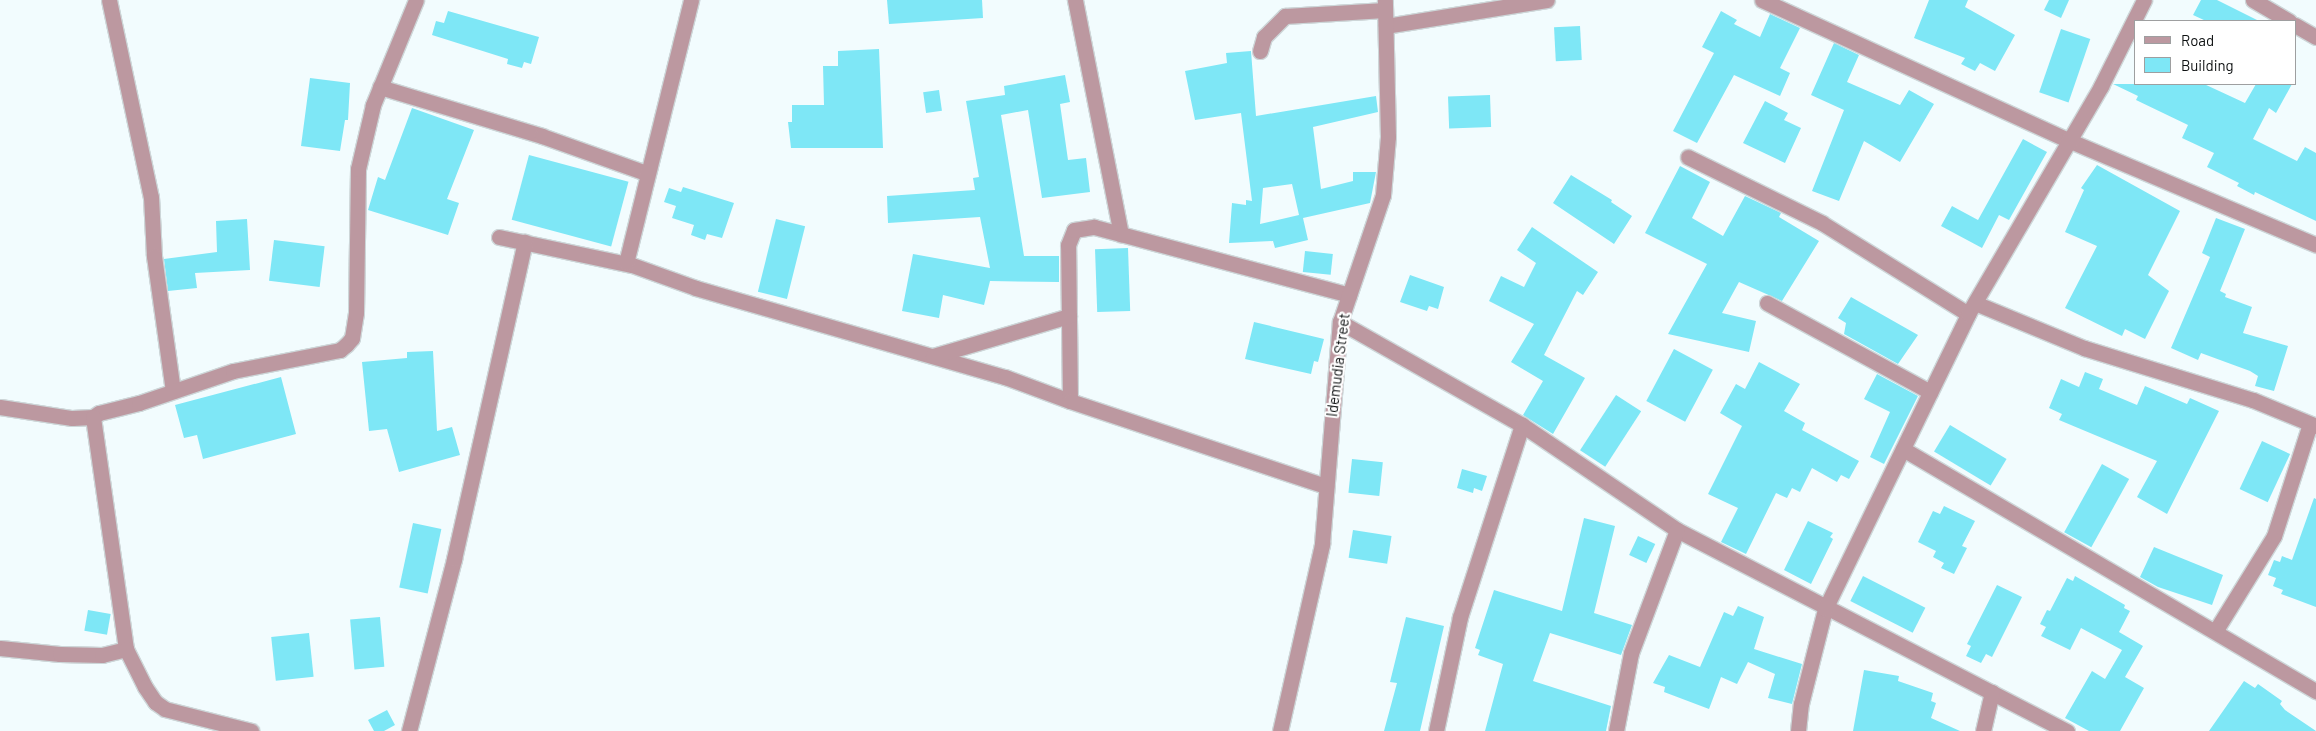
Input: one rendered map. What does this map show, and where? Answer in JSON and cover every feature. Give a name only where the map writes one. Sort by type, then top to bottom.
[{"type":"street","points":[[109,0],[151,197],[154,256],[173,391]]},
{"type":"street","points":[[0,408],[93,417],[99,413],[139,403],[234,371],[340,350],[352,338],[356,313],[358,169],[380,87],[416,0]]},
{"type":"street","points":[[626,263],[646,173],[691,0]]},
{"type":"street","points":[[1075,0],[1121,234]]},
{"type":"street","points":[[1260,50],[1264,37],[1284,16],[1385,12],[1547,0]]},
{"type":"street","points":[[1798,731],[1801,704],[1825,609],[1971,308],[2101,86],[2144,0]]},
{"type":"street","points":[[2253,0],[2287,20]]},
{"type":"street","points":[[1770,1],[2068,140],[2316,245]]},
{"type":"street","name":"Idemudia Street","points":[[1280,731],[1322,544],[1340,322],[1384,195],[1388,137],[1385,12]]},
{"type":"street","points":[[2296,25],[2316,37]]},
{"type":"street","points":[[380,87],[542,136],[646,173]]},
{"type":"street","points":[[1688,157],[1822,223],[1971,308],[2084,348],[2253,400],[2313,425],[2274,536],[2216,630]]},
{"type":"street","points":[[1070,401],[1070,237],[1074,230],[1085,226],[1121,234],[1349,295]]},
{"type":"street","points":[[499,237],[626,263],[714,294],[1053,392],[1070,401],[1326,486]]},
{"type":"street","points":[[409,731],[454,559],[525,242]]},
{"type":"street","points":[[1767,303],[1930,392]]},
{"type":"street","points":[[933,356],[1069,316]]},
{"type":"street","points":[[1340,322],[1522,425],[1677,530],[1825,609],[2067,731]]},
{"type":"street","points":[[93,417],[126,650],[145,688],[155,702],[165,709],[251,731]]},
{"type":"street","points":[[1436,731],[1460,617],[1522,425]]},
{"type":"street","points":[[1903,449],[2058,542],[2216,630],[2316,691]]},
{"type":"street","points":[[1616,731],[1631,653],[1677,530]]},
{"type":"street","points":[[0,648],[60,654],[102,654],[126,650]]},
{"type":"street","points":[[1983,731],[1992,692]]},
{"type":"building","points":[[887,0],[982,0],[983,18],[889,24]]},
{"type":"building","points":[[1929,0],[1968,0],[1965,7],[2015,35],[1995,71],[1980,63],[1975,71],[1961,64],[1965,58],[1914,38]]},
{"type":"building","points":[[2049,0],[2069,0],[2061,18],[2044,10]]},
{"type":"building","points":[[2201,0],[2217,0],[2257,20],[2204,20],[2193,15]]},
{"type":"building","points":[[448,11],[539,37],[531,64],[524,62],[522,68],[507,64],[508,59],[432,35],[436,21],[444,23]]},
{"type":"building","points":[[1721,11],[1737,20],[1734,24],[1760,37],[1770,14],[1800,28],[1780,68],[1790,73],[1780,96],[1734,75],[1697,143],[1673,131],[1714,53],[1702,47]]},
{"type":"building","points":[[1580,26],[1582,60],[1556,61],[1554,27]]},
{"type":"building","points":[[2061,29],[2090,39],[2068,102],[2039,92]]},
{"type":"building","points":[[1834,43],[1859,55],[1847,82],[1900,105],[1909,90],[1934,104],[1900,162],[1864,141],[1839,201],[1812,191],[1844,110],[1811,95]]},
{"type":"building","points":[[879,49],[883,148],[791,148],[788,122],[792,122],[792,105],[824,105],[823,66],[838,66],[838,51]]},
{"type":"building","points":[[1251,51],[1256,116],[1376,96],[1378,112],[1313,127],[1321,189],[1353,181],[1353,172],[1376,172],[1370,203],[1303,218],[1308,240],[1275,248],[1273,241],[1229,243],[1232,203],[1246,205],[1246,200],[1252,201],[1241,113],[1195,120],[1185,71],[1227,63],[1226,53]],"holes":[[[1292,184],[1299,215],[1260,224],[1263,188]]]},
{"type":"building","points":[[1065,75],[1070,102],[1060,104],[1068,160],[1086,158],[1090,192],[1042,198],[1028,110],[1001,115],[1024,256],[1059,256],[1059,282],[990,281],[984,305],[943,295],[939,318],[902,311],[913,254],[990,268],[980,217],[888,223],[887,196],[975,190],[973,178],[979,177],[966,101],[1005,95],[1004,86]]},
{"type":"building","points":[[310,78],[350,83],[348,120],[345,120],[340,151],[301,146]]},
{"type":"building","points":[[2113,84],[2206,85],[2245,103],[2255,85],[2291,85],[2276,113],[2269,108],[2253,139],[2297,161],[2305,147],[2316,153],[2316,221],[2255,192],[2254,195],[2237,186],[2239,183],[2207,167],[2214,153],[2182,138],[2188,125],[2136,100],[2138,96]]},
{"type":"building","points":[[939,90],[942,111],[926,113],[923,92]]},
{"type":"building","points":[[1490,95],[1491,127],[1449,128],[1448,96]]},
{"type":"building","points":[[1765,101],[1788,113],[1784,120],[1801,128],[1785,163],[1743,143]]},
{"type":"building","points":[[412,108],[474,130],[447,199],[459,203],[448,235],[368,210],[378,177],[385,180]]},
{"type":"building","points":[[2023,139],[2047,152],[2009,220],[1999,215],[1982,248],[1941,226],[1952,206],[1978,220]]},
{"type":"building","points":[[529,155],[628,182],[611,246],[512,220]]},
{"type":"building","points":[[2097,165],[2180,211],[2148,275],[2169,291],[2145,339],[2125,329],[2122,336],[2065,308],[2097,246],[2065,232],[2084,190],[2081,188]]},
{"type":"building","points":[[1680,166],[1710,182],[1692,218],[1723,236],[1745,196],[1781,213],[1779,217],[1819,241],[1782,301],[1739,282],[1722,313],[1756,321],[1749,352],[1668,334],[1707,264],[1645,233]]},
{"type":"building","points":[[1571,175],[1612,200],[1611,202],[1632,216],[1614,244],[1553,203]]},
{"type":"building","points":[[683,187],[734,203],[722,238],[707,234],[705,240],[691,235],[694,225],[672,218],[676,206],[664,202],[669,188],[681,192]]},
{"type":"building","points":[[2216,218],[2245,229],[2220,291],[2226,294],[2225,297],[2252,307],[2243,333],[2288,346],[2274,391],[2255,386],[2258,376],[2250,371],[2201,353],[2198,360],[2171,348],[2210,257],[2202,253]]},
{"type":"building","points":[[247,219],[250,270],[195,273],[197,288],[168,291],[164,259],[217,252],[216,221]]},
{"type":"building","points":[[776,219],[805,226],[787,299],[758,292]]},
{"type":"building","points":[[1532,227],[1598,272],[1583,295],[1577,291],[1544,355],[1585,378],[1553,434],[1523,415],[1543,381],[1511,362],[1534,324],[1489,301],[1501,276],[1524,287],[1536,263],[1517,250]]},
{"type":"building","points":[[274,240],[325,246],[320,287],[269,281]]},
{"type":"building","points":[[1128,248],[1130,311],[1097,312],[1095,249]]},
{"type":"building","points":[[1305,251],[1333,254],[1331,275],[1303,272]]},
{"type":"building","points":[[1410,275],[1444,287],[1438,309],[1429,306],[1427,311],[1400,302]]},
{"type":"building","points":[[1851,297],[1918,335],[1898,364],[1844,334],[1846,323],[1838,318]]},
{"type":"building","points":[[1254,322],[1324,339],[1318,362],[1314,361],[1311,374],[1245,359]]},
{"type":"building","points":[[1674,349],[1713,370],[1685,422],[1646,401]]},
{"type":"building","points":[[433,351],[437,431],[452,427],[460,455],[399,472],[387,429],[369,431],[362,362],[407,358],[407,352]]},
{"type":"building","points":[[1759,362],[1800,384],[1784,411],[1805,423],[1802,430],[1859,461],[1849,479],[1841,475],[1837,482],[1812,468],[1800,492],[1792,488],[1787,498],[1776,493],[1746,554],[1721,542],[1738,508],[1708,494],[1742,426],[1720,413],[1736,384],[1745,389]]},
{"type":"building","points":[[2085,372],[2103,379],[2099,389],[2137,405],[2145,386],[2187,404],[2190,398],[2219,411],[2167,514],[2137,497],[2157,461],[2059,420],[2062,414],[2049,408],[2061,379],[2079,387]]},
{"type":"building","points":[[1877,374],[1918,396],[1884,464],[1870,457],[1890,412],[1864,399]]},
{"type":"building","points":[[281,377],[296,434],[203,459],[197,435],[184,438],[175,405]]},
{"type":"building","points":[[1616,395],[1641,411],[1605,467],[1580,450]]},
{"type":"building","points":[[1950,425],[2007,459],[1991,486],[1934,452]]},
{"type":"building","points":[[2262,441],[2290,454],[2268,502],[2240,489]]},
{"type":"building","points":[[1352,459],[1383,462],[1379,496],[1348,493]]},
{"type":"building","points":[[2102,464],[2129,479],[2091,547],[2064,532]]},
{"type":"building","points":[[1462,469],[1487,476],[1482,491],[1474,488],[1473,493],[1457,488]]},
{"type":"building","points":[[2314,498],[2316,499],[2316,607],[2281,594],[2283,590],[2273,586],[2276,578],[2268,575],[2274,560],[2280,562],[2282,556],[2292,560]]},
{"type":"building","points":[[1944,506],[1975,521],[1962,546],[1967,548],[1954,574],[1941,568],[1944,563],[1933,557],[1936,551],[1918,542],[1933,511],[1940,514]]},
{"type":"building","points":[[1584,518],[1615,526],[1594,613],[1632,625],[1621,655],[1550,633],[1533,681],[1611,706],[1606,731],[1485,731],[1503,664],[1478,655],[1480,650],[1475,648],[1494,590],[1562,611]]},
{"type":"building","points":[[1808,521],[1833,533],[1830,537],[1833,539],[1811,584],[1784,570]]},
{"type":"building","points":[[413,523],[441,529],[428,594],[399,588]]},
{"type":"building","points":[[1353,530],[1392,536],[1387,564],[1349,558]]},
{"type":"building","points":[[1638,536],[1655,544],[1646,563],[1629,555]]},
{"type":"building","points":[[2154,547],[2223,575],[2212,605],[2158,587],[2140,577]]},
{"type":"building","points":[[1863,576],[1925,608],[1913,633],[1850,601]]},
{"type":"building","points":[[2075,576],[2125,605],[2124,608],[2130,611],[2119,632],[2143,646],[2125,677],[2144,688],[2120,731],[2089,731],[2065,718],[2092,671],[2105,679],[2122,650],[2081,628],[2070,650],[2041,636],[2046,627],[2040,624],[2047,610],[2050,611],[2067,578],[2073,581]]},
{"type":"building","points":[[1997,585],[2022,597],[1992,657],[1986,654],[1981,663],[1966,656],[1971,646],[1967,644]]},
{"type":"building","points":[[1738,606],[1764,617],[1754,649],[1802,664],[1792,704],[1768,698],[1775,674],[1748,662],[1737,684],[1721,677],[1709,709],[1664,692],[1665,687],[1653,683],[1669,655],[1700,667],[1724,612],[1733,616]]},
{"type":"building","points":[[88,610],[111,614],[107,635],[84,631]]},
{"type":"building","points":[[380,617],[384,667],[354,669],[350,620]]},
{"type":"building","points":[[1406,617],[1444,626],[1420,731],[1384,731],[1397,683],[1390,682]]},
{"type":"building","points":[[309,633],[314,677],[276,681],[271,637]]},
{"type":"building","points":[[1864,670],[1899,676],[1898,681],[1933,693],[1931,701],[1936,703],[1931,718],[1960,731],[1853,731]]},
{"type":"building","points":[[2244,681],[2255,688],[2258,684],[2282,701],[2280,704],[2285,710],[2316,731],[2209,731]]},
{"type":"building","points":[[387,710],[395,725],[384,731],[374,731],[368,720]]}]
